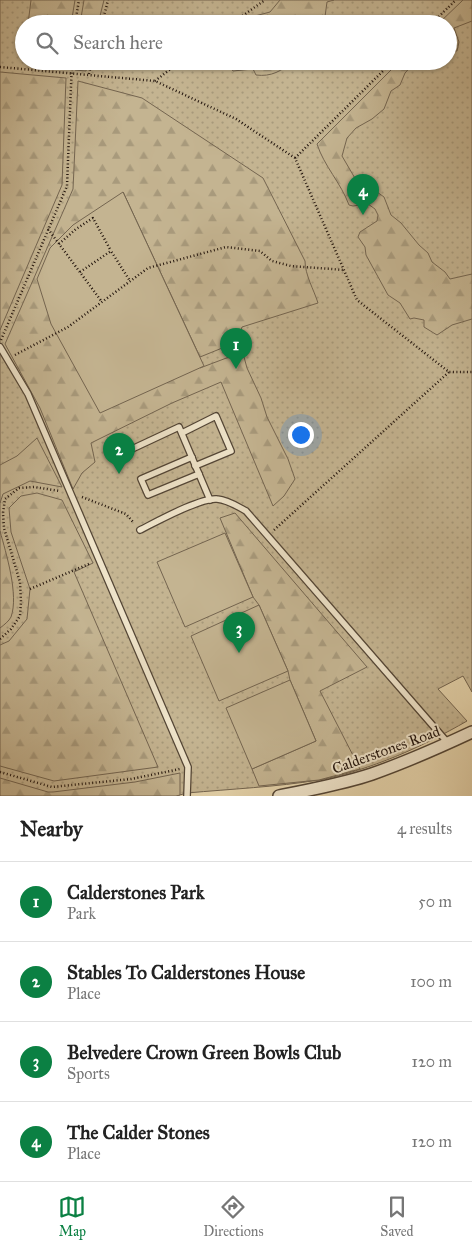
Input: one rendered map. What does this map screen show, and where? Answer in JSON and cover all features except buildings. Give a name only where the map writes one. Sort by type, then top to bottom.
[{"type":"street","name":"Calderstones Road","points":[[279,796],[326,787],[372,774],[472,732]]},
{"type":"lane","points":[[0,347],[28,394],[188,767],[187,796]]},
{"type":"lane","points":[[182,433],[216,416],[231,451],[195,466]]},
{"type":"lane","points":[[132,449],[179,427],[210,500]]},
{"type":"lane","points":[[192,457],[141,479],[148,495],[199,474]]},
{"type":"lane","points":[[140,530],[197,504],[216,498],[234,503],[246,511],[448,743]]},
{"type":"path","points":[[76,15],[79,0]]},
{"type":"path","points":[[104,15],[108,0]]},
{"type":"path","points":[[244,15],[265,0]]},
{"type":"path","points":[[441,15],[456,0]]},
{"type":"path","points":[[0,68],[15,69]]},
{"type":"path","points":[[28,70],[155,81],[236,119],[295,158],[357,300],[449,372],[472,372]]},
{"type":"path","points":[[0,341],[67,186],[71,70]]},
{"type":"path","points":[[89,75],[90,70]]},
{"type":"path","points":[[155,81],[169,70]]},
{"type":"path","points":[[295,158],[384,70]]},
{"type":"path","points":[[59,244],[76,229],[93,218],[130,282]]},
{"type":"path","points":[[48,229],[102,302]]},
{"type":"path","points":[[7,359],[68,327],[148,268],[226,247],[260,251],[272,261],[291,266],[344,270]]},
{"type":"path","points":[[80,272],[111,251]]},
{"type":"path","points":[[267,537],[449,372]]},
{"type":"path","points":[[0,639],[11,629],[20,616],[20,582],[4,528],[2,513],[5,499],[19,488],[34,487],[70,492],[126,514],[140,530]]},
{"type":"path","points":[[30,589],[99,560]]},
{"type":"path","points":[[0,772],[52,787],[131,779],[188,767]]},
{"type":"green space","points":[[0,0],[472,0],[472,692],[463,676],[438,689],[467,721],[432,740],[396,756],[338,776],[319,780],[187,793],[176,796],[0,796]]},
{"type":"green space","points":[[31,0],[75,0],[72,15],[29,15]]},
{"type":"green space","points":[[84,0],[104,0],[100,15],[82,15]]},
{"type":"green space","points":[[280,0],[334,0],[327,2],[325,15],[259,15],[270,12]]},
{"type":"green space","points":[[463,0],[472,0],[472,21],[457,27],[457,15],[447,15]]},
{"type":"green space","points":[[254,70],[280,70],[267,75],[256,75]]},
{"type":"green space","points":[[391,70],[408,70],[400,85],[391,91],[384,109],[372,119],[356,128],[347,138],[342,156],[356,180],[384,197],[391,215],[401,223],[428,253],[432,262],[445,272],[450,279],[472,274],[472,319],[452,325],[437,335],[424,327],[424,320],[410,319],[400,303],[388,295],[366,255],[365,247],[358,237],[360,232],[377,221],[378,215],[375,209],[368,204],[349,205],[317,144]]},
{"type":"green space","points":[[0,72],[66,78],[62,185],[0,330]]},
{"type":"green space","points":[[78,81],[142,98],[263,178],[305,261],[308,277],[318,303],[242,327],[237,342],[200,357],[123,192],[200,368],[237,354],[244,357],[267,417],[288,459],[295,479],[284,496],[273,506],[221,382],[172,403],[91,443],[95,462],[82,473],[73,489],[40,408],[5,344],[73,189]]},
{"type":"green space","points":[[123,192],[204,366],[100,413],[51,324],[37,279],[50,248],[73,225]]},
{"type":"green space","points":[[37,438],[62,487],[30,481],[3,494],[0,503],[0,465],[17,456]]},
{"type":"green space","points":[[37,493],[62,500],[93,563],[74,572],[158,767],[54,781],[0,766],[0,645],[9,641],[27,619],[30,589],[11,532],[9,508],[21,496]]},
{"type":"green space","points":[[235,513],[367,667],[320,691],[360,769],[319,780],[259,786],[252,769],[316,741],[288,671],[259,605],[253,597],[220,518]]},
{"type":"green space","points":[[0,531],[11,574],[14,597],[11,617],[0,628]]},
{"type":"green space","points":[[225,533],[253,597],[185,627],[157,562]]},
{"type":"green space","points":[[259,605],[288,671],[219,701],[191,636]]},
{"type":"green space","points":[[290,680],[316,741],[252,769],[226,708]]},
{"type":"green space","points":[[180,773],[180,795],[176,796],[0,796],[0,778],[53,792],[135,782]]},
{"type":"place","name":"The Calder Stones","points":[[363,215]]},
{"type":"place","name":"Calderstones Park","points":[[236,369]]},
{"type":"place","name":"Stables To Calderstones House","points":[[119,474]]},
{"type":"place","name":"Belvedere Crown Green Bowls Club","points":[[239,653]]}]
